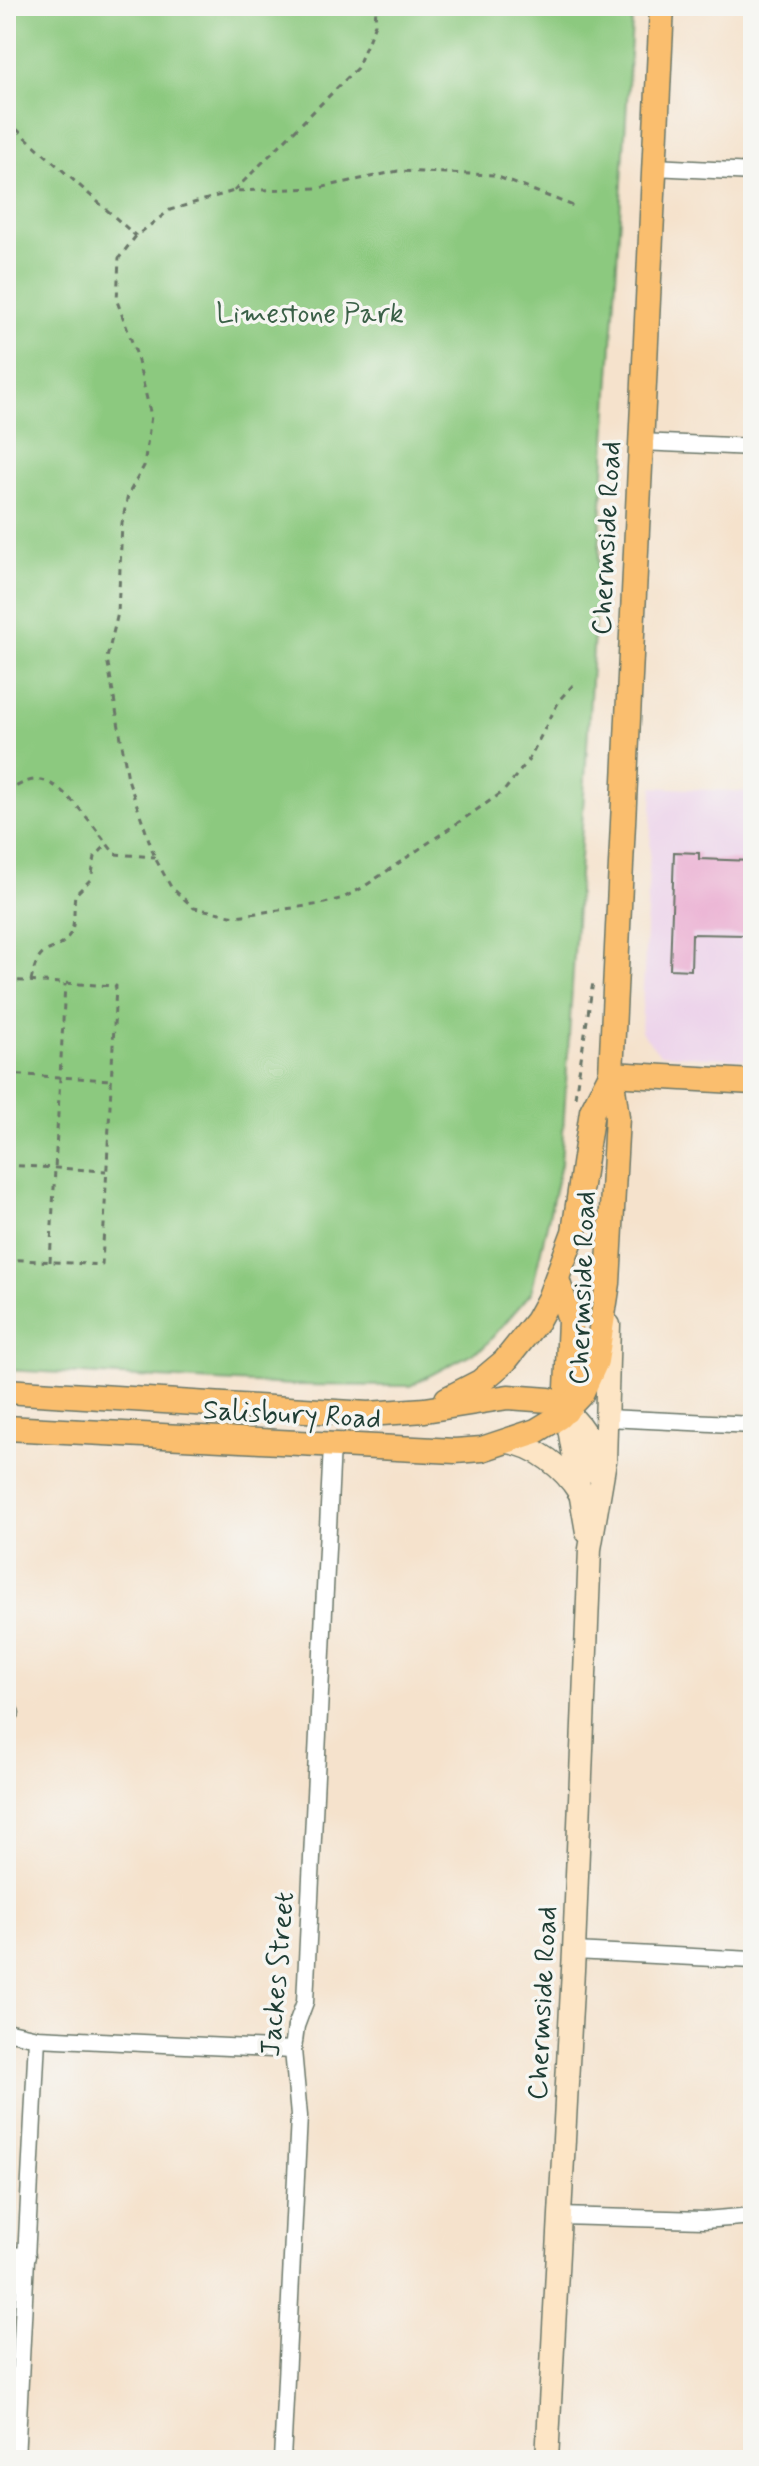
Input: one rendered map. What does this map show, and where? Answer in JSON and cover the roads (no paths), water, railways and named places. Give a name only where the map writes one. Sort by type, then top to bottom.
[{"type":"main road","name":"Chermside Road","points":[[608,1283],[617,1117],[611,1074],[662,6]]},
{"type":"main road","name":"Chermside Road","points":[[566,1411],[570,1320],[559,1275],[574,1232],[592,1111],[611,1074]]},
{"type":"main road","points":[[611,1074],[753,1082]]},
{"type":"main road","name":"Salisbury Road","points":[[408,1412],[464,1391],[505,1361],[537,1321],[559,1275]]},
{"type":"main road","name":"Salisbury Road","points":[[6,1428],[455,1451],[482,1449],[536,1431],[566,1411],[581,1394],[596,1361],[608,1283]]},
{"type":"main road","name":"Salisbury Road","points":[[6,1391],[335,1412],[408,1412],[508,1397],[549,1400],[566,1411]]},
{"type":"main road","points":[[332,1445],[335,1412]]},
{"type":"street","points":[[654,167],[753,172]]},
{"type":"street","points":[[640,442],[753,447]]},
{"type":"street","name":"Chermside Road","points":[[589,1500],[605,1461],[610,1357],[608,1283]]},
{"type":"street","name":"Chermside Road","points":[[547,2460],[574,1951],[590,1549],[589,1500],[566,1411]]},
{"type":"street","points":[[607,1418],[753,1425]]},
{"type":"street","points":[[508,1442],[524,1444],[537,1451],[564,1473],[589,1500]]},
{"type":"street","name":"Jackes Street","points":[[282,2460],[299,2116],[293,2050],[296,2026],[305,2002],[332,1445]]},
{"type":"street","points":[[574,1951],[753,1960]]},
{"type":"street","points":[[6,2031],[37,2038],[293,2050]]},
{"type":"street","points":[[16,2460],[37,2038]]},
{"type":"street","points":[[559,2216],[704,2220],[753,2216]]},
{"type":"street","points":[[6,2255],[27,2256]]},
{"type":"park label","name":"Limestone Park","points":[[310,312]]}]
